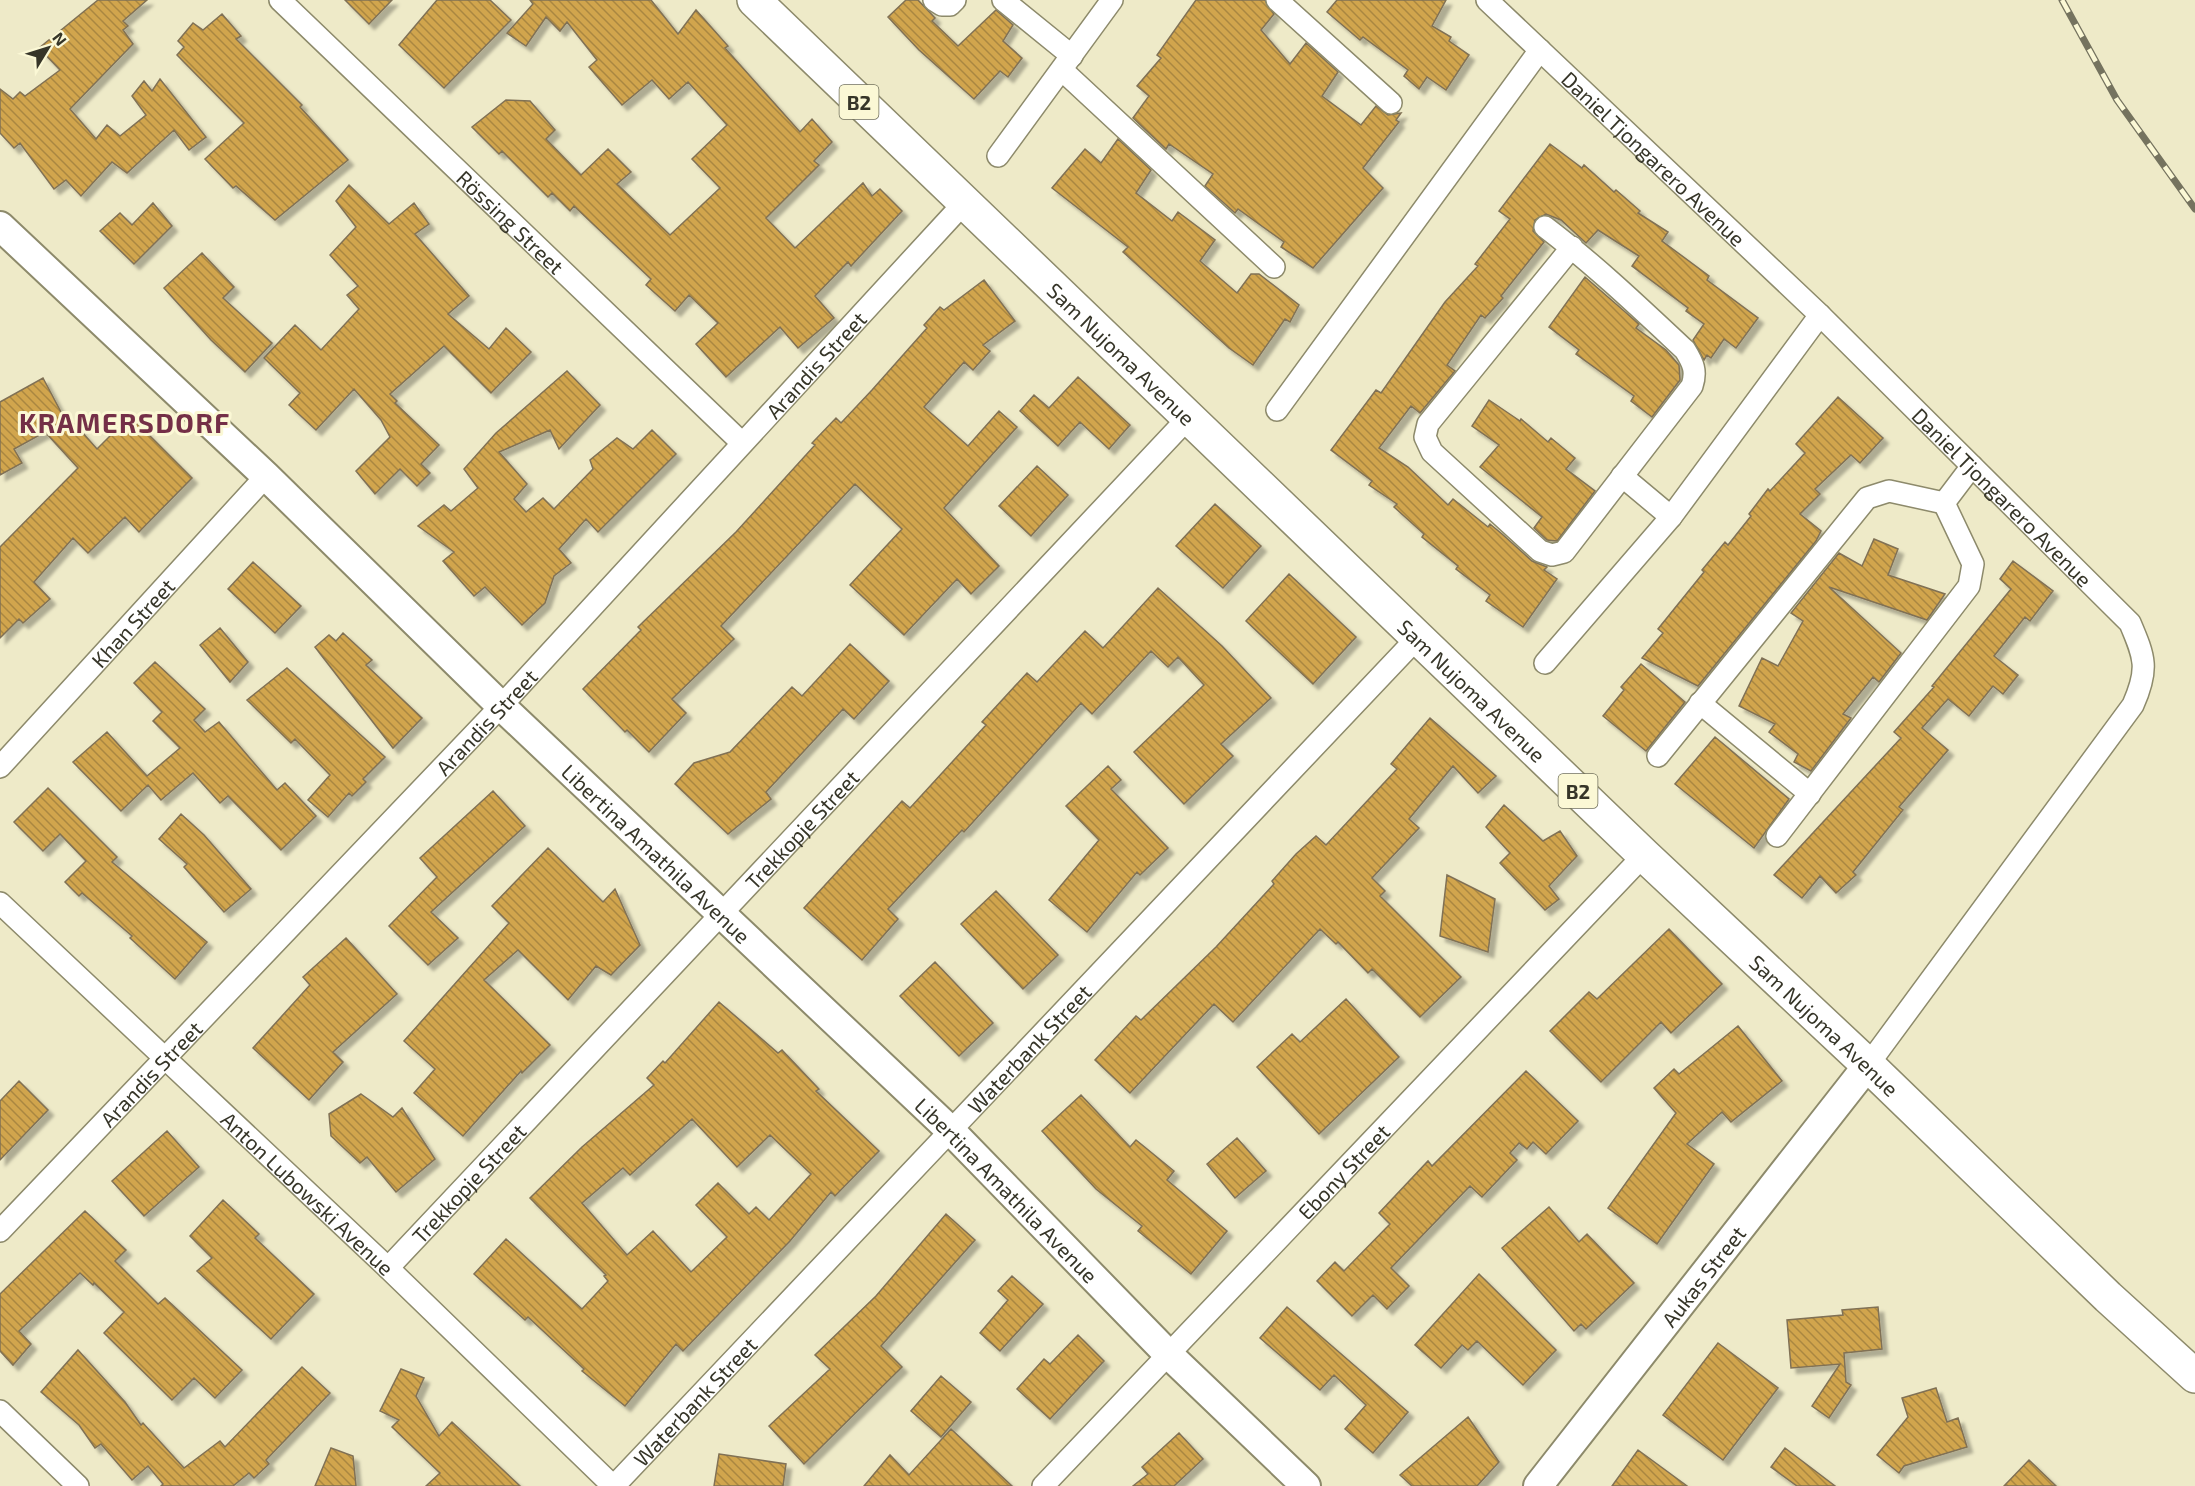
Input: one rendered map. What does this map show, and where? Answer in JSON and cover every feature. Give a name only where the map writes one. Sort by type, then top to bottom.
[{"type":"highway","name":"Sam Nujoma Avenue","points":[[754,0],[963,204],[1419,636],[1644,855],[1868,1065],[2108,1297],[2195,1376]]},
{"type":"street","name":"Rössing Street","points":[[280,0],[742,443]]},
{"type":"street","points":[[934,0],[942,6],[950,5],[955,0]]},
{"type":"street","points":[[1003,0],[1274,267]]},
{"type":"street","points":[[998,156],[1112,0]]},
{"type":"street","points":[[1277,0],[1391,103]]},
{"type":"street","name":"Daniel Tjongarero Avenue","points":[[1487,0],[1820,315],[2130,623],[2142,653],[2144,680],[2133,705],[1868,1065]]},
{"type":"street","points":[[1277,410],[1540,50]]},
{"type":"street","name":"Arandis Street","points":[[0,1231],[501,706],[963,204]]},
{"type":"street","name":"Libertina Amathila Avenue","points":[[0,226],[266,476],[501,706],[723,912],[950,1130],[1167,1353],[1306,1486]]},
{"type":"street","points":[[1545,227],[1572,247],[1685,350],[1693,363],[1695,375],[1692,386],[1564,552],[1552,555],[1540,551],[1432,452],[1425,437],[1428,424],[1572,247]]},
{"type":"street","points":[[1545,663],[1671,517],[1820,315]]},
{"type":"street","name":"Trekkopje Street","points":[[388,1268],[1189,417]]},
{"type":"street","points":[[1944,503],[1972,466]]},
{"type":"street","name":"Khan Street","points":[[0,767],[266,476]]},
{"type":"street","points":[[1622,476],[1671,517]]},
{"type":"street","points":[[1658,756],[1867,498],[1888,491],[1944,503]]},
{"type":"street","points":[[1777,836],[1969,586],[1973,564],[1944,503]]},
{"type":"street","name":"Waterbank Street","points":[[614,1486],[1419,636]]},
{"type":"street","points":[[1700,703],[1810,794]]},
{"type":"street","name":"Ebony Street","points":[[1043,1486],[1167,1353],[1644,855]]},
{"type":"street","name":"Anton Lubowski Avenue","points":[[0,903],[167,1058],[614,1486]]},
{"type":"street","name":"Aukas Street","points":[[1538,1486],[1868,1065]]},
{"type":"street","points":[[0,1411],[78,1486]]},
{"type":"building","points":[[98,0],[147,0],[123,21],[128,26],[123,30],[133,44],[70,109],[96,139],[107,125],[120,136],[146,115],[132,96],[144,81],[152,91],[160,79],[206,137],[189,150],[174,130],[127,173],[112,162],[81,196],[66,180],[54,189],[20,143],[14,148],[0,133],[0,89],[13,99],[20,92],[25,96],[60,70],[39,48]]},
{"type":"building","points":[[345,0],[392,0],[369,24]]},
{"type":"building","points":[[437,0],[490,0],[511,20],[444,88],[399,45]]},
{"type":"building","points":[[530,0],[651,0],[678,34],[696,10],[728,46],[725,48],[800,132],[812,119],[832,142],[814,161],[819,165],[766,218],[795,248],[863,183],[872,196],[880,189],[902,211],[851,266],[848,262],[815,296],[834,318],[798,348],[780,327],[726,377],[696,344],[718,323],[689,295],[675,311],[646,285],[651,279],[574,206],[570,211],[552,193],[548,197],[502,151],[499,154],[472,127],[506,100],[530,101],[555,130],[546,139],[581,175],[608,149],[631,172],[617,184],[670,235],[720,188],[692,159],[727,125],[688,82],[669,99],[652,80],[622,105],[589,67],[597,60],[567,22],[560,31],[546,17],[526,46],[507,33],[533,4]]},
{"type":"building","points":[[906,0],[918,0],[935,18],[932,21],[958,46],[996,10],[1013,25],[1003,41],[1022,58],[1008,77],[1000,71],[974,99],[919,50],[888,17]]},
{"type":"building","points":[[1196,0],[1265,0],[1274,14],[1261,30],[1290,64],[1306,43],[1338,72],[1322,96],[1361,125],[1376,106],[1388,115],[1401,113],[1396,120],[1399,122],[1363,168],[1383,188],[1313,268],[1281,247],[1284,242],[1238,209],[1235,213],[1205,186],[1213,174],[1169,144],[1166,149],[1133,118],[1149,96],[1137,86],[1161,58],[1157,55]]},
{"type":"building","points":[[1337,0],[1446,0],[1432,26],[1451,37],[1449,41],[1469,55],[1446,90],[1427,77],[1419,89],[1404,76],[1408,70],[1363,37],[1360,40],[1327,12]]},
{"type":"building","points":[[222,14],[241,36],[236,39],[302,105],[300,107],[348,160],[275,220],[236,186],[233,188],[205,159],[244,123],[177,55],[184,47],[178,41],[193,23],[203,30]]},
{"type":"building","points":[[1118,139],[1151,170],[1136,193],[1172,221],[1178,212],[1215,240],[1200,261],[1237,293],[1251,274],[1259,274],[1299,305],[1290,322],[1285,319],[1253,365],[1229,348],[1123,252],[1128,247],[1052,188],[1085,149],[1101,163]]},
{"type":"building","points":[[1550,144],[1582,168],[1584,165],[1614,192],[1616,190],[1640,211],[1638,213],[1668,232],[1662,241],[1709,276],[1707,280],[1758,318],[1736,348],[1724,339],[1711,358],[1707,355],[1704,360],[1693,340],[1704,324],[1686,311],[1688,308],[1632,266],[1639,256],[1598,230],[1586,243],[1561,220],[1546,214],[1535,220],[1533,231],[1544,242],[1501,296],[1503,298],[1485,318],[1481,315],[1447,365],[1455,371],[1420,413],[1411,406],[1379,448],[1408,467],[1448,505],[1453,499],[1488,527],[1490,524],[1532,561],[1547,567],[1544,570],[1557,579],[1523,627],[1486,601],[1490,595],[1456,569],[1458,566],[1422,537],[1424,534],[1394,507],[1397,504],[1369,485],[1372,481],[1331,450],[1376,390],[1381,393],[1445,302],[1478,266],[1475,264],[1510,219],[1499,211]]},
{"type":"building","points":[[349,185],[389,224],[414,203],[429,224],[415,234],[469,296],[448,314],[489,349],[506,328],[531,352],[491,393],[444,346],[390,394],[397,401],[395,403],[439,445],[421,464],[430,473],[417,486],[400,469],[375,494],[356,471],[390,437],[381,420],[354,389],[316,430],[289,405],[300,393],[264,358],[295,325],[321,350],[359,309],[347,295],[358,286],[330,255],[356,227],[336,201]]},
{"type":"building","points":[[153,203],[172,226],[134,264],[100,231],[120,213],[132,225]]},
{"type":"building","points":[[202,253],[234,287],[223,298],[272,343],[245,372],[211,340],[164,288]]},
{"type":"building","points":[[1585,277],[1639,324],[1636,328],[1666,350],[1679,365],[1680,380],[1652,417],[1631,401],[1634,396],[1576,354],[1579,350],[1549,327]]},
{"type":"building","points":[[984,280],[1015,321],[983,345],[990,351],[973,370],[964,362],[924,407],[968,446],[999,411],[1017,427],[944,508],[999,566],[971,594],[957,579],[904,635],[850,585],[902,529],[855,484],[721,626],[734,639],[672,699],[686,713],[649,752],[627,730],[625,732],[583,689],[641,630],[638,627],[736,532],[815,445],[812,443],[836,418],[841,423],[872,390],[927,328],[924,325],[940,307],[944,310]]},
{"type":"building","points":[[567,371],[600,405],[559,449],[550,430],[499,452],[527,484],[514,499],[526,512],[543,498],[554,509],[593,469],[590,460],[617,438],[633,449],[652,430],[676,454],[598,532],[586,519],[559,549],[571,563],[554,576],[545,603],[522,625],[485,587],[474,596],[443,561],[454,552],[418,526],[444,505],[451,511],[478,488],[464,469],[496,433]]},
{"type":"building","points":[[1078,377],[1130,425],[1109,449],[1080,422],[1058,446],[1020,411],[1034,395],[1049,408]]},
{"type":"building","points":[[43,378],[70,429],[75,424],[97,449],[130,416],[192,478],[139,532],[125,517],[88,553],[73,538],[34,582],[50,599],[23,623],[19,619],[0,638],[0,547],[78,468],[45,432],[14,449],[22,463],[0,475],[0,402]]},
{"type":"building","points":[[1838,397],[1883,438],[1860,463],[1851,455],[1815,489],[1820,494],[1800,514],[1821,531],[1816,541],[1698,686],[1642,658],[1663,633],[1658,629],[1704,572],[1702,570],[1725,542],[1728,545],[1751,516],[1749,514],[1768,489],[1770,491],[1805,453],[1796,444]]},
{"type":"building","points":[[1489,400],[1520,421],[1521,419],[1548,442],[1551,438],[1575,458],[1566,469],[1595,491],[1557,541],[1547,540],[1534,528],[1542,517],[1480,467],[1499,445],[1472,426]]},
{"type":"building","points":[[1037,466],[1068,495],[1031,536],[999,506]]},
{"type":"building","points":[[1215,504],[1261,546],[1223,588],[1176,546]]},
{"type":"building","points":[[1874,539],[1898,549],[1888,575],[1945,594],[1927,620],[1829,587],[1901,653],[1879,682],[1873,677],[1843,714],[1851,718],[1811,771],[1794,762],[1798,754],[1769,732],[1775,724],[1739,706],[1762,658],[1778,666],[1803,621],[1791,613],[1839,553],[1862,566]]},
{"type":"building","points":[[2013,561],[2053,591],[2030,621],[2025,617],[1994,656],[2018,675],[2003,694],[1993,686],[1969,716],[1948,699],[1922,728],[1948,750],[1899,807],[1903,810],[1853,872],[1856,875],[1836,893],[1820,876],[1802,898],[1774,875],[1901,738],[1894,732],[1934,687],[1932,686],[2011,589],[2000,579]]},
{"type":"building","points":[[253,562],[301,606],[275,633],[228,589]]},
{"type":"building","points":[[1289,574],[1356,637],[1313,684],[1246,621]]},
{"type":"building","points":[[1158,588],[1222,646],[1271,698],[1221,744],[1233,756],[1184,804],[1134,752],[1204,685],[1178,657],[1168,667],[1151,651],[1092,714],[1081,703],[964,832],[962,830],[888,909],[898,919],[862,960],[804,908],[902,801],[910,808],[986,725],[982,722],[1027,673],[1037,682],[1085,631],[1103,648]]},
{"type":"building","points":[[220,628],[248,662],[230,682],[200,645]]},
{"type":"building","points":[[343,633],[372,660],[366,665],[422,718],[393,748],[315,647],[329,635],[336,641]]},
{"type":"building","points":[[850,644],[889,681],[854,719],[843,709],[766,792],[771,799],[728,834],[675,784],[694,763],[730,752],[792,687],[802,696]]},
{"type":"building","points":[[155,662],[205,709],[194,720],[205,732],[219,722],[277,790],[285,783],[316,816],[281,850],[228,796],[220,803],[193,773],[161,800],[148,785],[121,811],[73,762],[107,732],[147,776],[180,748],[153,721],[162,712],[134,683]]},
{"type":"building","points":[[1641,664],[1685,702],[1646,751],[1603,716],[1624,690],[1621,687]]},
{"type":"building","points":[[287,668],[385,757],[363,779],[366,782],[352,796],[349,793],[328,817],[308,800],[330,775],[295,739],[291,743],[247,700]]},
{"type":"building","points":[[1430,718],[1496,776],[1478,793],[1453,766],[1409,819],[1419,828],[1372,878],[1385,891],[1380,896],[1461,977],[1420,1017],[1372,969],[1368,973],[1338,942],[1336,944],[1320,929],[1233,1022],[1214,1004],[1130,1093],[1095,1060],[1136,1016],[1141,1020],[1216,947],[1274,884],[1272,881],[1296,854],[1316,836],[1326,845],[1397,769],[1391,764]]},
{"type":"building","points":[[1715,737],[1789,799],[1754,848],[1675,784]]},
{"type":"building","points":[[1108,766],[1121,780],[1111,789],[1168,848],[1140,875],[1137,872],[1087,932],[1049,900],[1099,840],[1066,806]]},
{"type":"building","points":[[48,788],[117,857],[112,862],[207,942],[175,979],[130,938],[132,936],[82,893],[79,896],[65,882],[86,861],[60,834],[43,851],[14,822]]},
{"type":"building","points":[[493,791],[525,826],[431,912],[458,938],[428,965],[389,926],[437,877],[420,858]]},
{"type":"building","points":[[1504,805],[1543,841],[1560,831],[1577,856],[1549,886],[1559,899],[1545,910],[1500,863],[1510,853],[1486,827]]},
{"type":"building","points":[[181,814],[204,835],[251,889],[224,912],[184,867],[187,864],[159,839]]},
{"type":"building","points":[[548,848],[603,902],[615,889],[640,945],[611,975],[596,966],[568,1000],[518,950],[484,980],[550,1045],[522,1073],[521,1071],[463,1136],[414,1093],[435,1069],[404,1041],[509,923],[492,906]]},
{"type":"building","points":[[1447,875],[1495,899],[1488,952],[1440,936]]},
{"type":"building","points":[[996,891],[1058,955],[1023,989],[961,924]]},
{"type":"building","points":[[1669,929],[1722,984],[1671,1033],[1661,1022],[1601,1082],[1550,1031],[1589,992],[1597,999]]},
{"type":"building","points":[[346,938],[397,994],[333,1052],[343,1062],[309,1100],[253,1048],[310,985],[303,977]]},
{"type":"building","points":[[935,962],[993,1023],[959,1056],[900,996]]},
{"type":"building","points":[[1346,999],[1399,1057],[1319,1134],[1257,1067],[1292,1034],[1300,1042]]},
{"type":"building","points":[[719,1002],[778,1053],[782,1050],[819,1089],[816,1091],[879,1151],[835,1196],[831,1192],[790,1241],[683,1351],[676,1344],[625,1406],[582,1371],[584,1369],[528,1317],[525,1320],[474,1274],[506,1239],[582,1309],[608,1281],[604,1276],[606,1275],[530,1198],[582,1147],[654,1085],[647,1078],[663,1061],[665,1063]],"holes":[[[692,1119],[737,1167],[770,1135],[811,1174],[769,1220],[756,1207],[749,1214],[718,1183],[696,1205],[727,1237],[691,1272],[653,1231],[627,1255],[582,1203],[623,1168],[630,1175]]]},
{"type":"building","points":[[1738,1026],[1782,1081],[1731,1122],[1722,1112],[1687,1144],[1714,1164],[1657,1244],[1608,1208],[1676,1113],[1654,1088],[1674,1069],[1679,1074]]},
{"type":"building","points":[[1526,1071],[1578,1121],[1546,1154],[1533,1142],[1527,1149],[1519,1143],[1510,1153],[1517,1160],[1482,1197],[1470,1186],[1391,1268],[1409,1286],[1387,1309],[1373,1295],[1352,1316],[1317,1281],[1335,1262],[1344,1271],[1390,1224],[1379,1213],[1428,1161],[1432,1166]]},
{"type":"building","points":[[19,1081],[48,1110],[0,1160],[0,1101]]},
{"type":"building","points":[[361,1094],[393,1117],[402,1108],[435,1159],[396,1192],[367,1157],[360,1163],[331,1136],[329,1114]]},
{"type":"building","points":[[1081,1095],[1130,1147],[1136,1140],[1174,1171],[1167,1180],[1227,1231],[1191,1274],[1138,1231],[1142,1226],[1096,1189],[1042,1131]]},
{"type":"building","points":[[167,1131],[199,1167],[144,1216],[112,1181]]},
{"type":"building","points":[[1237,1138],[1266,1171],[1235,1198],[1207,1164]]},
{"type":"building","points":[[223,1200],[259,1234],[255,1238],[314,1294],[271,1339],[197,1271],[212,1258],[190,1236]]},
{"type":"building","points":[[1549,1207],[1579,1242],[1587,1234],[1634,1283],[1586,1329],[1581,1324],[1574,1331],[1502,1248]]},
{"type":"building","points":[[85,1211],[126,1250],[115,1261],[158,1304],[165,1298],[242,1370],[215,1398],[194,1378],[172,1400],[104,1333],[124,1312],[94,1283],[93,1285],[80,1273],[19,1331],[31,1344],[13,1365],[0,1351],[0,1294]]},
{"type":"building","points":[[946,1214],[975,1240],[881,1346],[902,1367],[804,1464],[769,1426],[830,1369],[815,1355],[876,1296]]},
{"type":"building","points":[[1479,1274],[1556,1350],[1523,1385],[1477,1341],[1468,1350],[1462,1345],[1441,1368],[1415,1345]]},
{"type":"building","points":[[1012,1276],[1043,1304],[1000,1351],[980,1333],[1008,1300],[998,1291]]},
{"type":"building","points":[[1287,1307],[1408,1412],[1373,1453],[1345,1429],[1366,1405],[1334,1375],[1320,1390],[1260,1338]]},
{"type":"building","points":[[1878,1307],[1882,1349],[1844,1353],[1846,1382],[1851,1385],[1829,1418],[1812,1406],[1840,1364],[1791,1368],[1787,1320],[1843,1315],[1842,1310]]},
{"type":"building","points":[[1078,1335],[1104,1361],[1050,1419],[1017,1389],[1044,1359],[1050,1364]]},
{"type":"building","points":[[1718,1343],[1778,1388],[1723,1460],[1663,1415]]},
{"type":"building","points":[[78,1350],[125,1402],[141,1425],[143,1423],[184,1468],[220,1441],[225,1447],[302,1367],[330,1393],[266,1460],[269,1464],[254,1478],[249,1473],[233,1486],[161,1486],[163,1484],[148,1466],[132,1480],[101,1444],[95,1448],[79,1425],[41,1392]]},
{"type":"building","points":[[401,1369],[424,1378],[416,1396],[439,1436],[452,1422],[520,1486],[426,1486],[440,1473],[392,1427],[399,1420],[380,1411]]},
{"type":"building","points":[[941,1376],[971,1402],[941,1437],[911,1411]]},
{"type":"building","points":[[1936,1388],[1947,1422],[1958,1418],[1967,1447],[1904,1466],[1899,1473],[1877,1455],[1908,1417],[1902,1398]]},
{"type":"building","points":[[1468,1417],[1499,1462],[1477,1486],[1412,1486],[1400,1475]]},
{"type":"building","points":[[951,1429],[1012,1486],[864,1486],[890,1455],[909,1475]]},
{"type":"building","points":[[1179,1433],[1203,1459],[1174,1486],[1133,1486],[1148,1474],[1142,1467]]},
{"type":"building","points":[[331,1448],[353,1456],[356,1486],[315,1486]]},
{"type":"building","points":[[1785,1448],[1835,1486],[1797,1486],[1771,1467]]},
{"type":"building","points":[[1638,1450],[1687,1486],[1612,1486]]},
{"type":"building","points":[[719,1454],[786,1464],[783,1486],[714,1486]]},
{"type":"building","points":[[2029,1460],[2056,1486],[2004,1486]]},
{"type":"railway","points":[[2062,0],[2117,100],[2195,209]]},
{"type":"district","name":"KRAMERSDORF","points":[[125,422]]}]
